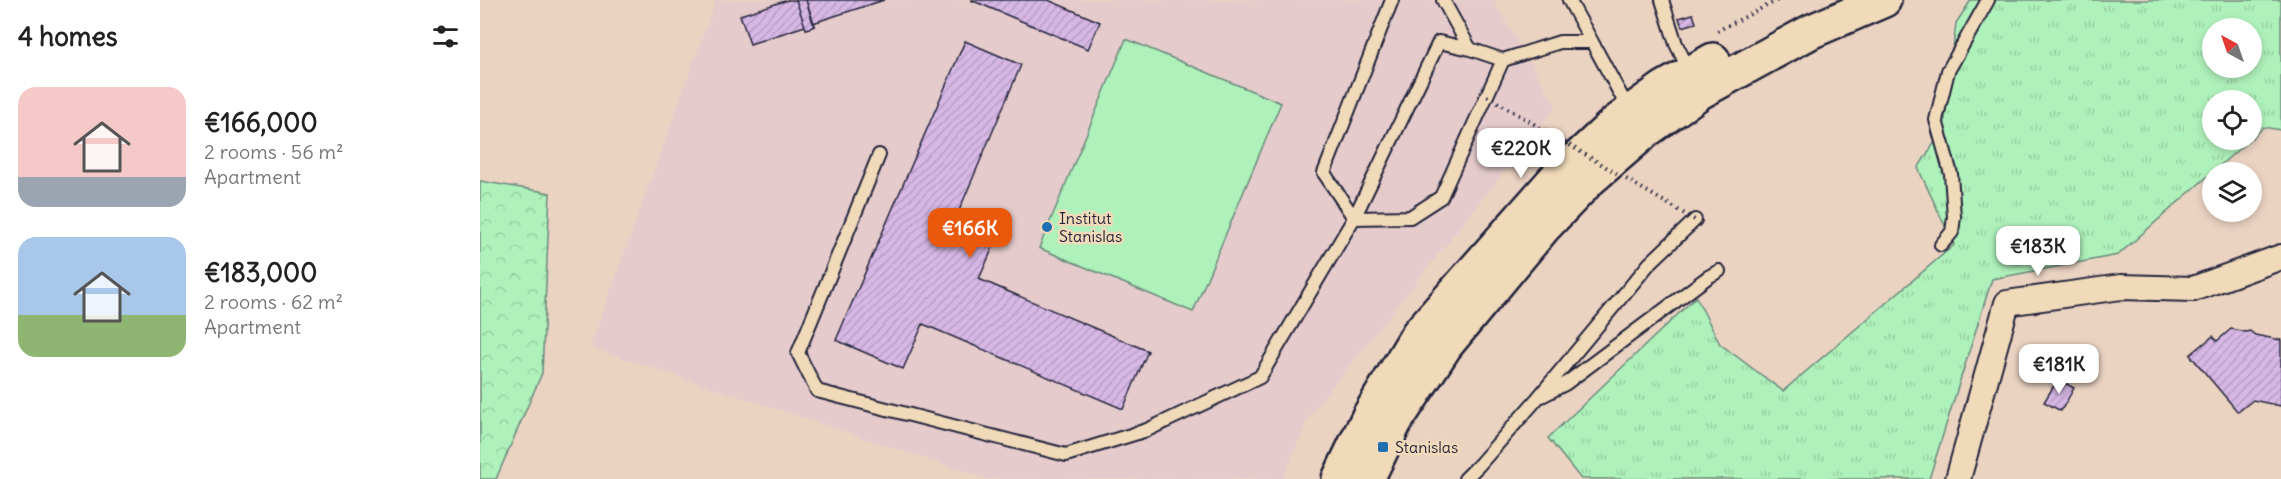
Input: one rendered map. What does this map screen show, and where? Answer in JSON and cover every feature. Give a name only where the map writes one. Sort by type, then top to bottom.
[{"type":"main road","points":[[1339,479],[1369,416],[1418,334],[1555,179],[1630,112],[1690,73],[1826,0]]},
{"type":"main road","points":[[1367,479],[1395,422],[1446,345],[1544,227],[1589,180],[1647,130],[1700,92],[1812,31],[1884,0]]},
{"type":"street","points":[[1958,479],[2007,303],[2121,287],[2193,289],[2281,256]]},
{"type":"lane","points":[[1354,218],[1324,172],[1392,0]]},
{"type":"lane","points":[[1443,0],[1470,49]]},
{"type":"lane","points":[[1463,302],[1485,274],[1542,212],[1620,138],[1628,126],[1630,112],[1569,0]]},
{"type":"lane","points":[[1662,0],[1676,44],[1690,73]]},
{"type":"lane","points":[[1941,245],[1952,232],[1954,218],[1951,174],[1936,120],[1948,71],[1988,0]]},
{"type":"lane","points":[[879,155],[798,353],[817,390],[1066,455],[1148,430],[1260,377],[1354,218],[1439,42],[1503,60],[1560,42],[1592,42]]},
{"type":"lane","points":[[1354,218],[1410,217],[1441,197],[1503,60]]},
{"type":"lane","points":[[1465,479],[1536,400],[1649,264],[1694,225]]},
{"type":"lane","points":[[1536,400],[1565,384],[1719,271]]},
{"type":"lane","points":[[1424,379],[1435,339],[1442,330]]},
{"type":"path","points":[[1710,34],[1778,0]]},
{"type":"path","points":[[1487,96],[1694,225]]},
{"type":"shaded area","name":"Institut Stanislas","points":[[716,0],[1493,0],[1556,107],[1309,416],[1283,479],[987,479],[590,347]]},
{"type":"green space","points":[[1971,0],[2281,0],[2281,130],[2262,128],[2262,90],[2202,90],[2202,150],[2238,150],[2224,162],[2202,162],[2202,181],[2118,255],[1992,279],[1929,479],[1581,479],[1548,438],[1696,297],[1720,344],[1783,391],[1954,245],[1918,168],[1944,128],[1956,23]]},
{"type":"green space","points":[[1126,39],[1281,103],[1193,312],[1039,248]]},
{"type":"green space","points":[[480,181],[550,193],[542,373],[496,479],[480,479]]},
{"type":"building","points":[[788,0],[796,0],[805,26],[750,44],[740,15]]},
{"type":"building","points":[[796,0],[806,0],[815,26],[806,29]]},
{"type":"building","points":[[806,0],[884,0],[813,23]]},
{"type":"building","points":[[971,0],[1048,0],[1100,22],[1088,49]]},
{"type":"building","points":[[1693,14],[1696,23],[1682,27],[1679,18]]},
{"type":"building","points":[[965,41],[1021,65],[955,220],[997,238],[979,279],[1148,351],[1123,409],[923,324],[903,369],[836,340]]},
{"type":"building","points":[[2231,329],[2250,331],[2255,335],[2281,340],[2281,406],[2253,400],[2238,412],[2190,355],[2213,336],[2217,341]]},
{"type":"building","points":[[2058,379],[2074,388],[2061,411],[2044,402]]},
{"type":"place","name":"Institut Stanislas","points":[[1047,227]]},
{"type":"place","name":"Stanislas","points":[[1383,447]]}]
